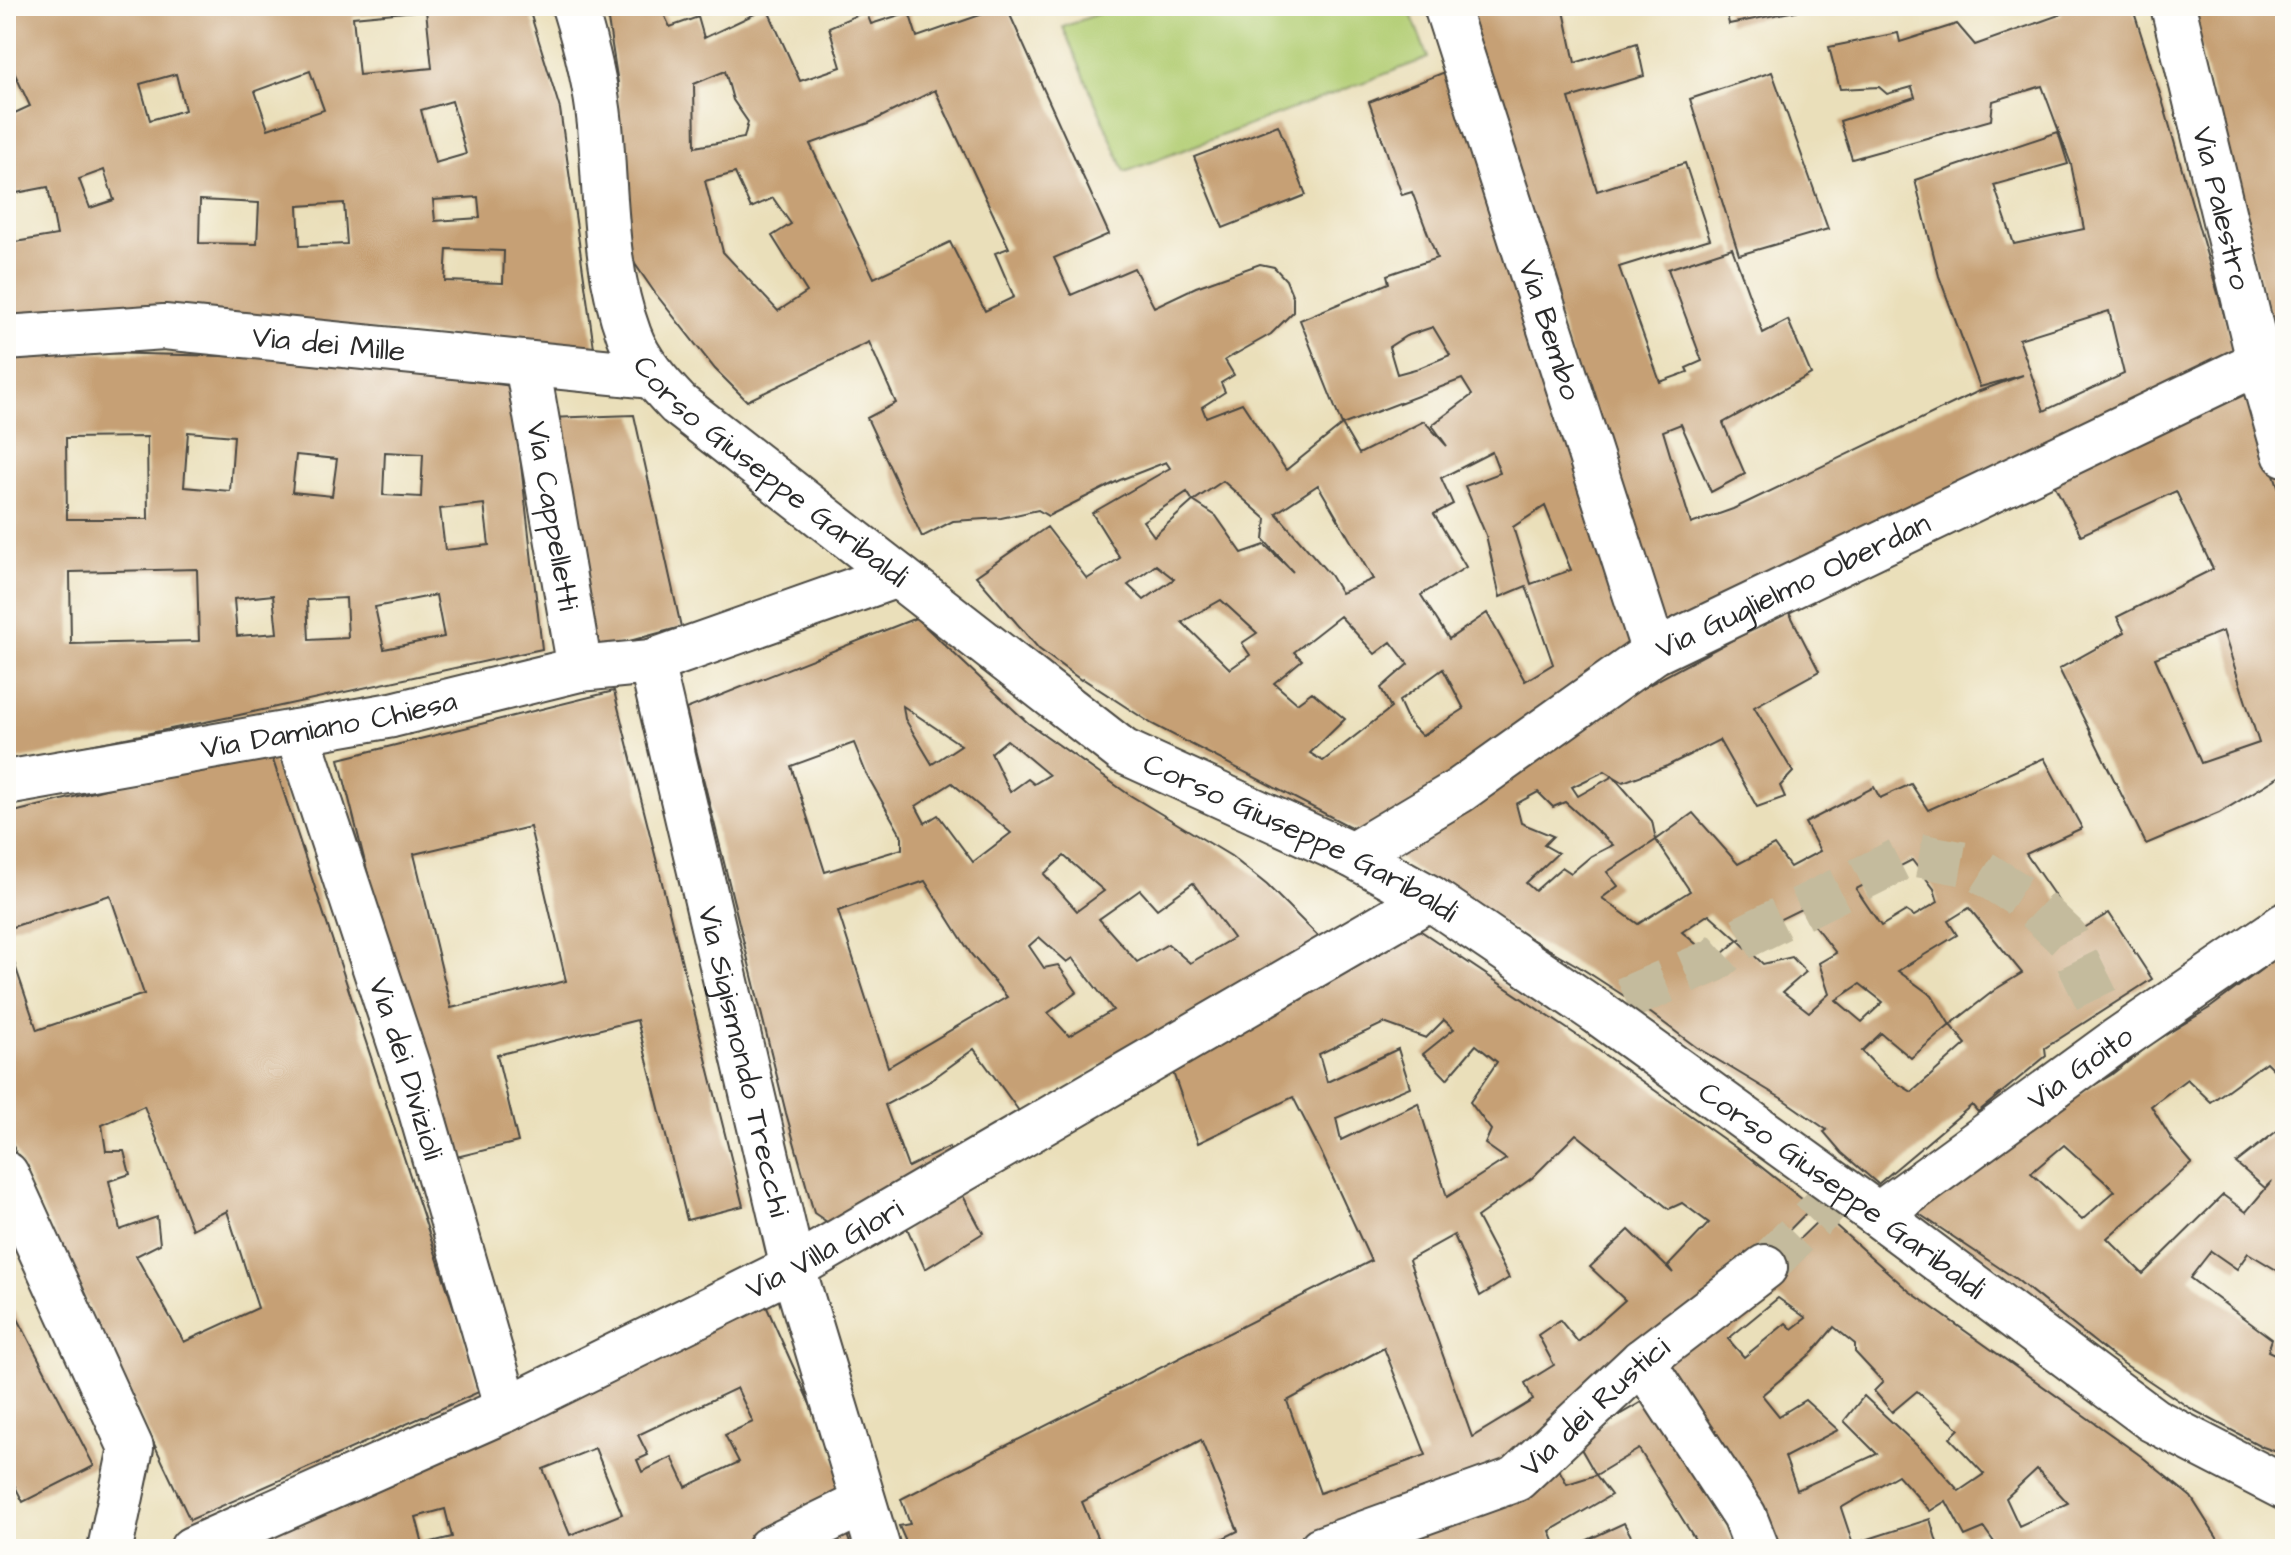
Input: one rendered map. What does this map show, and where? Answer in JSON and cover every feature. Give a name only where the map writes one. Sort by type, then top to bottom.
[{"type":"street","name":"Corso Giuseppe Garibaldi","points":[[574,6],[591,63],[600,123],[605,226],[629,336],[652,376],[678,404],[1123,751],[1352,855],[1610,1005],[1834,1195],[1878,1215],[2153,1420],[2285,1488]]},
{"type":"street","name":"Via Bembo","points":[[1446,6],[1654,652]]},
{"type":"street","name":"Via Palestro","points":[[2173,6],[2262,373],[2285,454]]},
{"type":"street","name":"Via dei Mille","points":[[6,338],[164,327],[652,376]]},
{"type":"street","name":"Via Cappelletti","points":[[527,364],[580,669]]},
{"type":"street","name":"Via Guglielmo Oberdan","points":[[1352,855],[1459,791],[1654,652],[2245,369],[2262,373]]},
{"type":"street","name":"Via Damiano Chiesa","points":[[6,783],[392,715],[580,669],[651,662],[897,575]]},
{"type":"street","name":"Via Sigismondo Trecchi","points":[[651,662],[793,1268],[878,1549]]},
{"type":"street","name":"Via dei Divizioli","points":[[297,732],[411,1077],[507,1409]]},
{"type":"street","name":"Via Villa Glori","points":[[192,1549],[507,1409],[793,1268],[1430,898]]},
{"type":"street","name":"Via Goito","points":[[1878,1215],[2110,1027],[2168,987],[2285,925]]},
{"type":"street","points":[[6,1174],[131,1448],[110,1549]]},
{"type":"street","name":"Via dei Rustici","points":[[1325,1548],[1516,1479],[1642,1361],[1765,1267]]},
{"type":"street","points":[[1642,1361],[1744,1516],[1757,1549]]},
{"type":"street","points":[[769,1549],[863,1503]]},
{"type":"green space","points":[[1118,6],[1408,6],[1428,58],[1125,172],[1063,27]]},
{"type":"building","points":[[6,6],[528,6],[560,109],[594,348],[246,320],[6,321],[6,204],[15,242],[57,235],[48,187],[6,195],[6,117],[30,106],[6,55]],"holes":[[[426,10],[432,68],[359,75],[353,17]],[[310,71],[324,110],[268,129],[255,91]],[[176,74],[185,110],[150,120],[140,84]],[[452,101],[466,154],[435,163],[421,110]],[[104,170],[114,200],[90,208],[79,179]],[[478,197],[480,218],[435,221],[433,200]],[[200,200],[259,203],[257,244],[199,243]],[[344,203],[347,244],[300,246],[298,206]],[[447,249],[504,251],[503,283],[445,281]]]},
{"type":"building","points":[[603,6],[660,6],[670,27],[698,17],[704,38],[767,8],[800,81],[841,67],[829,27],[866,11],[871,24],[909,12],[917,37],[1006,6],[1109,234],[1054,258],[1071,295],[1134,268],[1154,307],[1196,287],[1260,264],[1274,267],[1286,280],[1293,297],[1293,312],[1271,334],[1225,360],[1234,375],[1221,383],[1225,392],[1202,407],[1206,417],[1242,403],[1286,470],[1342,425],[1300,320],[1389,283],[1387,275],[1437,258],[1412,192],[1402,195],[1369,102],[1455,68],[1639,647],[1368,836],[1152,724],[1081,680],[1039,649],[976,576],[1047,527],[1087,579],[1120,558],[1092,513],[1170,468],[1166,462],[1120,480],[1048,516],[1038,510],[1001,518],[953,521],[922,537],[867,418],[896,403],[869,342],[747,401],[715,369],[624,248],[618,83]],"holes":[[[725,71],[733,100],[748,122],[744,138],[695,147],[694,84]],[[935,90],[1009,248],[995,253],[1014,297],[985,311],[950,242],[874,278],[810,144],[869,123]],[[735,173],[751,208],[773,198],[791,224],[772,236],[807,292],[778,311],[723,252],[705,181]],[[1433,327],[1450,355],[1397,374],[1389,347],[1406,336]],[[1462,379],[1472,395],[1432,425],[1447,446],[1424,421],[1359,454],[1342,425]],[[1492,452],[1500,473],[1465,486],[1486,535],[1500,597],[1526,586],[1553,664],[1525,681],[1487,613],[1449,639],[1421,595],[1466,567],[1434,514],[1453,504],[1441,478]],[[1223,481],[1266,519],[1264,540],[1293,572],[1265,545],[1242,553],[1216,516],[1193,501]],[[1318,485],[1373,579],[1341,593],[1330,575],[1276,513]],[[1187,492],[1193,501],[1154,536],[1143,521]],[[1545,506],[1571,570],[1531,584],[1513,527]],[[1156,565],[1174,579],[1144,600],[1128,585]],[[1221,600],[1257,633],[1242,643],[1250,655],[1230,669],[1182,622]],[[1340,616],[1375,654],[1391,642],[1408,664],[1381,688],[1391,708],[1323,761],[1310,753],[1345,719],[1312,692],[1297,703],[1274,683],[1302,660],[1294,652]],[[1443,669],[1464,709],[1422,736],[1409,723],[1399,701]]]},
{"type":"building","points":[[1460,6],[1563,6],[1575,63],[1637,43],[1644,76],[1569,98],[1597,191],[1685,163],[1710,239],[1619,267],[1660,382],[1688,372],[1686,368],[1702,361],[1668,269],[1732,248],[1763,333],[1788,320],[1811,374],[1723,423],[1745,474],[1711,492],[1681,424],[1663,431],[1691,524],[1733,509],[1977,392],[2023,375],[1980,387],[1939,276],[1915,180],[2058,132],[2068,164],[1994,185],[2014,244],[2084,229],[2071,164],[2042,86],[1993,101],[1991,120],[1852,159],[1840,121],[1915,97],[1912,87],[1887,94],[1879,87],[1840,89],[1829,47],[1898,33],[1900,42],[1957,24],[1975,45],[2062,14],[2059,6],[2132,6],[2238,363],[1660,635]],"holes":[[[2109,311],[2124,374],[2044,411],[2019,339]]]},
{"type":"building","points":[[1725,6],[1816,6],[1816,7],[1729,24]]},
{"type":"building","points":[[2190,6],[2285,6],[2285,368],[2267,311]]},
{"type":"building","points":[[1772,72],[1828,229],[1739,255],[1690,99]]},
{"type":"building","points":[[1278,125],[1306,195],[1223,228],[1194,157]]},
{"type":"building","points":[[6,352],[303,358],[512,386],[542,649],[6,762],[6,503],[11,502],[6,476]],"holes":[[[188,432],[234,436],[230,491],[184,487]],[[147,437],[148,519],[67,519],[66,438]],[[385,452],[423,454],[421,497],[383,495]],[[296,455],[337,459],[332,496],[292,492]],[[484,504],[489,545],[445,550],[440,509]],[[197,569],[199,641],[71,644],[70,572]],[[273,595],[277,633],[237,636],[234,599]],[[436,595],[444,637],[384,649],[375,607]],[[346,598],[348,638],[309,640],[307,600]]]},
{"type":"building","points":[[2241,380],[2285,506],[2285,773],[2219,813],[2146,844],[2059,669],[2125,632],[2117,617],[2213,569],[2176,491],[2081,535],[2049,475]],"holes":[[[2223,631],[2259,743],[2201,763],[2155,658]]]},
{"type":"building","points":[[634,415],[681,627],[589,652],[548,418]]},
{"type":"building","points":[[1788,610],[1819,671],[1754,707],[1793,772],[1780,786],[1785,797],[1757,807],[1719,740],[1667,766],[1623,782],[1613,776],[1652,821],[1656,840],[1693,813],[1738,864],[1774,845],[1790,867],[1820,851],[1805,823],[1874,787],[1880,798],[1911,784],[1928,810],[2044,758],[2082,828],[2026,854],[2079,931],[2109,913],[2152,979],[2045,1048],[2046,1056],[1978,1112],[1972,1105],[1878,1184],[1842,1153],[1824,1132],[1827,1130],[1781,1098],[1696,1047],[1578,966],[1439,886],[1382,846],[1628,696]],"holes":[[[1605,771],[1613,776],[1578,796],[1572,787]],[[1538,792],[1553,807],[1565,802],[1613,845],[1591,856],[1571,873],[1562,867],[1535,891],[1526,883],[1558,853],[1544,845],[1553,836],[1521,823],[1516,804]],[[1656,840],[1690,891],[1638,924],[1602,898],[1618,886],[1607,872]],[[1912,860],[1934,889],[1938,902],[1914,916],[1906,911],[1881,926],[1856,889]],[[1969,908],[2022,973],[1950,1025],[1932,996],[1898,971],[1957,935],[1948,921]],[[1801,909],[1836,953],[1819,963],[1829,994],[1809,1012],[1783,992],[1806,972],[1792,957],[1763,964],[1738,940]],[[1709,914],[1738,940],[1715,960],[1682,932]],[[1860,984],[1883,1002],[1862,1022],[1836,1000]],[[1950,1025],[1966,1044],[1912,1092],[1887,1077],[1862,1051],[1881,1033],[1911,1058]]]},
{"type":"building","points":[[916,618],[1028,723],[1128,794],[1231,856],[1267,885],[1323,941],[1019,1111],[974,1049],[927,1083],[885,1105],[908,1167],[949,1147],[956,1162],[836,1228],[814,1213],[786,1113],[686,709]],"holes":[[[903,706],[961,745],[932,764],[905,719]],[[1007,740],[1049,775],[1034,784],[1028,779],[1010,792],[991,753]],[[854,743],[866,773],[902,837],[902,849],[825,872],[791,766]],[[952,783],[1011,833],[973,862],[938,815],[925,823],[916,806]],[[1064,856],[1104,891],[1077,911],[1044,874]],[[925,881],[971,954],[1007,997],[888,1067],[838,911]],[[1193,883],[1233,938],[1190,963],[1168,944],[1137,962],[1099,919],[1140,890],[1157,909]],[[1039,937],[1067,962],[1073,958],[1113,1010],[1069,1036],[1048,1013],[1077,992],[1058,965],[1044,968],[1029,946]]]},
{"type":"building","points":[[614,691],[743,1206],[687,1220],[637,1020],[497,1055],[518,1142],[440,1161],[339,759]],"holes":[[[530,827],[566,981],[451,1008],[414,854]]]},
{"type":"building","points":[[269,748],[481,1391],[190,1520],[6,1131],[6,939],[37,1030],[144,994],[110,895],[6,929],[6,814]],"holes":[[[144,1106],[192,1229],[227,1211],[258,1308],[184,1342],[136,1256],[160,1244],[157,1217],[120,1230],[109,1181],[130,1174],[124,1151],[106,1151],[102,1125]]]},
{"type":"building","points":[[1415,927],[1581,1038],[1746,1155],[1812,1207],[1760,1260],[1554,1427],[1494,1468],[1287,1549],[1201,1549],[1238,1531],[1201,1440],[1082,1502],[1102,1549],[909,1549],[899,1526],[910,1524],[901,1499],[1371,1261],[1293,1097],[1198,1143],[1170,1064]],"holes":[[[1444,1020],[1454,1029],[1423,1054],[1447,1079],[1476,1045],[1497,1062],[1470,1102],[1491,1130],[1485,1144],[1506,1159],[1447,1197],[1418,1103],[1341,1140],[1336,1118],[1410,1087],[1398,1049],[1327,1082],[1319,1054],[1384,1023],[1426,1038]],[[1576,1134],[1669,1209],[1682,1203],[1709,1223],[1668,1266],[1673,1273],[1629,1230],[1590,1267],[1625,1300],[1578,1342],[1560,1320],[1538,1335],[1554,1365],[1525,1383],[1533,1400],[1472,1437],[1409,1260],[1454,1235],[1480,1296],[1509,1278],[1477,1217],[1532,1178]],[[1384,1348],[1426,1455],[1320,1493],[1287,1401]]]},
{"type":"building","points":[[2285,952],[2285,1077],[2283,1079],[2266,1062],[2211,1102],[2187,1079],[2151,1106],[2172,1140],[2192,1163],[2107,1238],[2143,1274],[2223,1195],[2246,1212],[2272,1181],[2265,1188],[2236,1163],[2282,1127],[2285,1130],[2285,1167],[2281,1171],[2285,1175],[2285,1275],[2248,1253],[2237,1269],[2211,1251],[2190,1278],[2272,1339],[2268,1351],[2285,1359],[2285,1455],[2263,1447],[2188,1407],[2111,1355],[2016,1279],[1909,1207],[2211,1007]],"holes":[[[2064,1145],[2115,1191],[2082,1220],[2031,1173]]]},
{"type":"building","points":[[962,1194],[983,1233],[925,1269],[907,1228]]},
{"type":"building","points":[[1824,1215],[1909,1291],[2141,1456],[2191,1497],[2224,1549],[1977,1549],[1994,1542],[1984,1528],[1965,1536],[1946,1501],[1930,1511],[1898,1475],[1841,1508],[1853,1544],[1930,1519],[1939,1549],[1769,1549],[1649,1361],[1755,1282]],"holes":[[[1778,1298],[1806,1318],[1792,1329],[1786,1323],[1744,1357],[1728,1339]],[[1834,1327],[1855,1344],[1855,1352],[1883,1382],[1874,1391],[1892,1412],[1917,1391],[1959,1429],[1950,1438],[1984,1474],[1959,1491],[1926,1454],[1864,1396],[1844,1421],[1877,1454],[1797,1490],[1785,1457],[1838,1430],[1805,1400],[1779,1416],[1762,1395],[1813,1352]],[[2037,1469],[2068,1503],[2019,1526],[2006,1498]]]},
{"type":"building","points":[[764,1301],[854,1503],[750,1549],[206,1549]],"holes":[[[737,1388],[753,1422],[725,1435],[739,1462],[686,1487],[672,1457],[642,1472],[637,1460],[648,1455],[638,1435]],[[595,1448],[622,1514],[570,1535],[543,1469]],[[445,1509],[452,1537],[423,1544],[416,1517]]]},
{"type":"building","points":[[14,1311],[94,1466],[23,1502],[6,1469],[6,1316]]},
{"type":"building","points":[[1652,1396],[1737,1549],[1701,1549],[1639,1449],[1596,1475],[1576,1440]]},
{"type":"building","points":[[1557,1466],[1567,1484],[1596,1475],[1611,1495],[1550,1531],[1557,1549],[1367,1549]]},
{"type":"building","points":[[1624,1523],[1638,1549],[1568,1549]]},
{"type":"building","points":[[846,1532],[852,1549],[811,1549]]},
{"type":"tunnel","points":[[1625,999],[1715,960],[1738,940],[1911,854],[1971,865],[2028,901],[2066,937],[2104,1014]]},
{"type":"tunnel","points":[[1765,1267],[1828,1203]]}]
